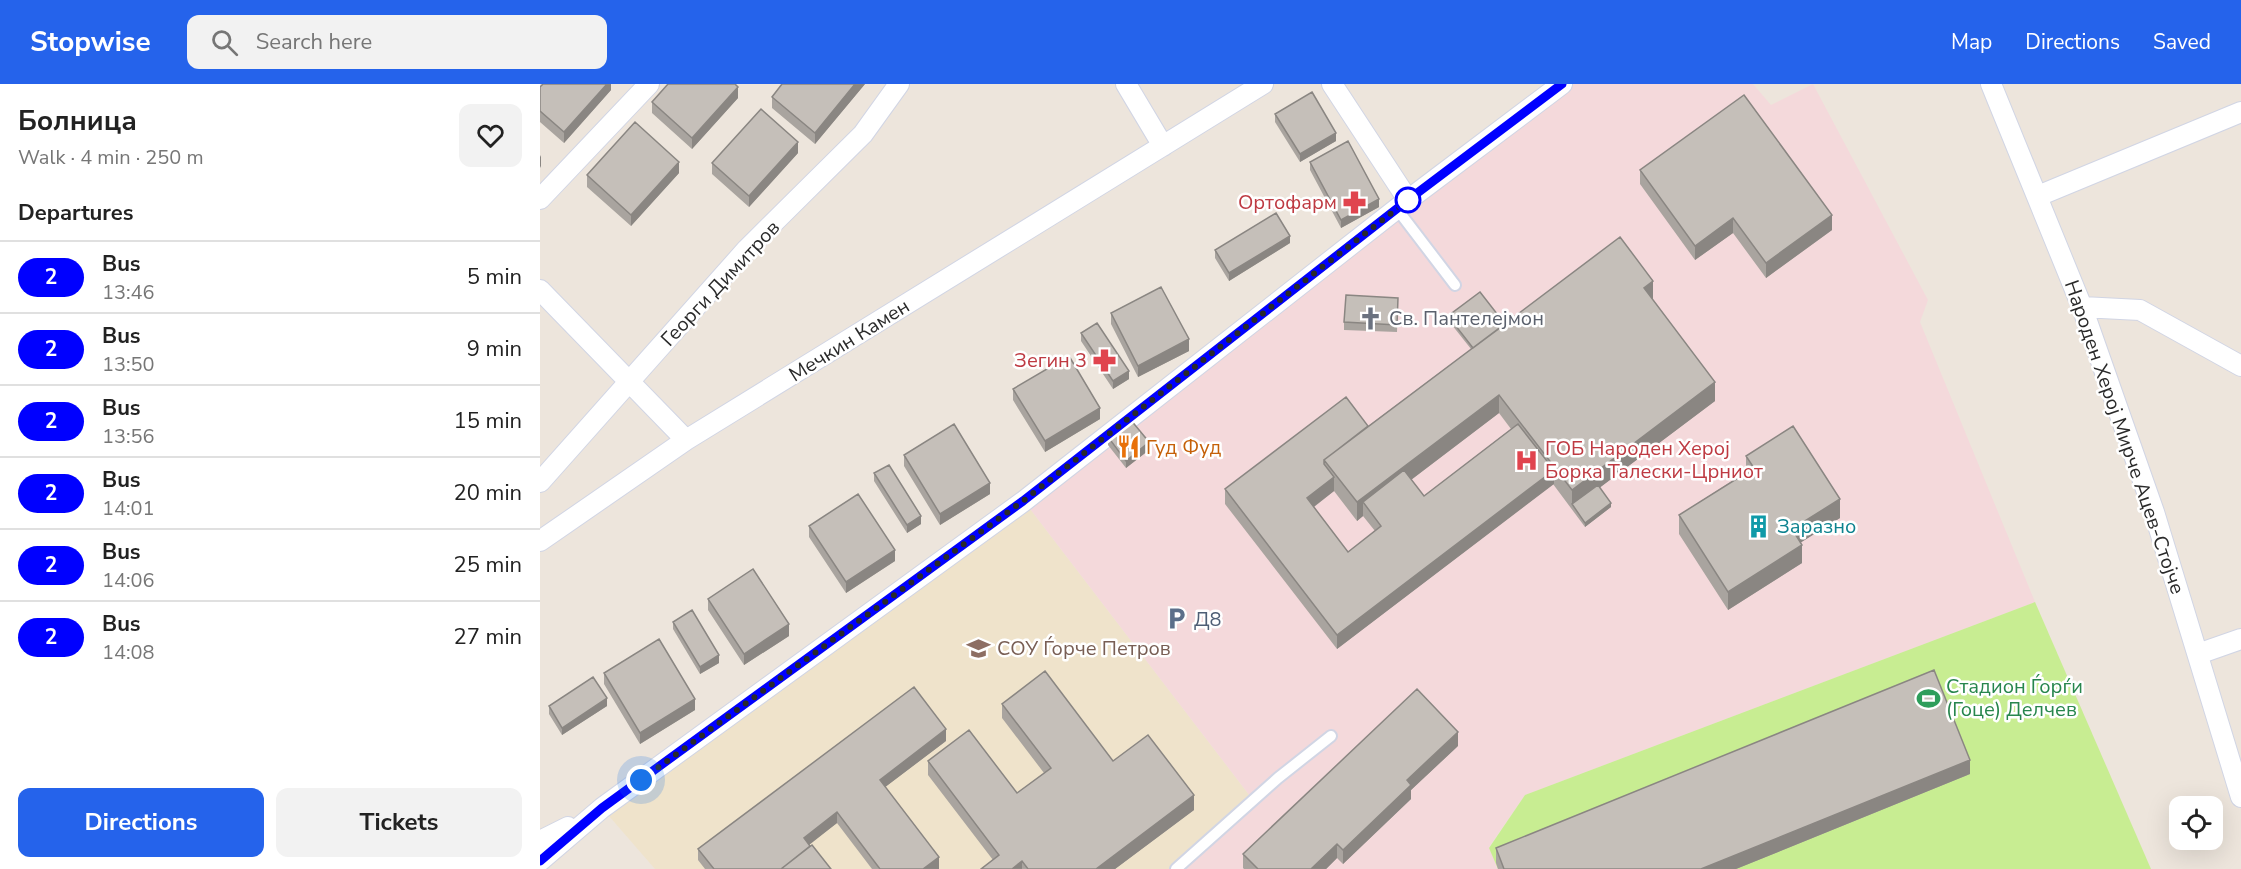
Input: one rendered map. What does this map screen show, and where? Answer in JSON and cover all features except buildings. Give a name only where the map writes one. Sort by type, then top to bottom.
[{"type":"street","points":[[540,199],[649,84]]},
{"type":"street","name":"Георги Димитров","points":[[540,482],[747,249],[863,134],[899,84]]},
{"type":"street","points":[[1125,84],[1163,146]]},
{"type":"street","name":"Мечкин Камен","points":[[540,541],[686,441],[1263,84]]},
{"type":"street","points":[[1332,84],[1403,204]]},
{"type":"street","points":[[540,861],[602,808],[1031,495],[1403,204],[1562,84]]},
{"type":"street","name":"Народен Херој Мирче Ацев-Стојче","points":[[1991,84],[2082,307],[2154,513],[2241,797]]},
{"type":"street","points":[[2038,196],[2241,112]]},
{"type":"street","points":[[540,290],[630,380],[686,441]]},
{"type":"street","points":[[2082,307],[2140,310],[2241,366]]},
{"type":"street","points":[[2198,654],[2241,639]]},
{"type":"street","points":[[540,842],[602,808]]},
{"type":"lane","points":[[1403,204],[1455,285]]},
{"type":"lane","points":[[1176,869],[1278,778],[1331,736]]},
{"type":"shaded area","name":"ГОБ Народен Херој Борка Талески-Црниот","points":[[1558,84],[1753,84],[1771,105],[1813,84],[1928,300],[1920,322],[2035,602],[1525,795],[1489,847],[1498,869],[1170,869],[1250,796],[1024,501]]},
{"type":"shaded area","name":"СОУ Ѓорче Петров","points":[[1024,501],[1250,796],[1170,869],[655,869],[602,808]]},
{"type":"green space","name":"Стадион Ѓорѓи (Гоце) Делчев","points":[[2035,602],[2151,869],[1498,869],[1489,848],[1525,795]]},
{"type":"bus line","name":"2","points":[[540,861],[602,808],[1038,489],[1408,200],[1562,84]]},
{"type":"place","name":"Ортофарм","points":[[1355,202]]},
{"type":"place","name":"Св. Пантелејмон","points":[[1371,318]]},
{"type":"place","name":"Зегин 3","points":[[1105,360]]},
{"type":"place","name":"Гуд Фуд","points":[[1128,447]]},
{"type":"place","name":"ГОБ Народен Херој Борка Талески-Црниот","points":[[1527,460]]},
{"type":"place","name":"Заразно","points":[[1759,526]]},
{"type":"place","name":"Д8","points":[[1176,619]]},
{"type":"place","name":"СОУ Ѓорче Петров","points":[[979,648]]},
{"type":"place","name":"Стадион Ѓорѓи (Гоце) Делчев","points":[[1928,698]]},
{"type":"route","points":[[641,780],[1023,501],[1408,200]]}]
